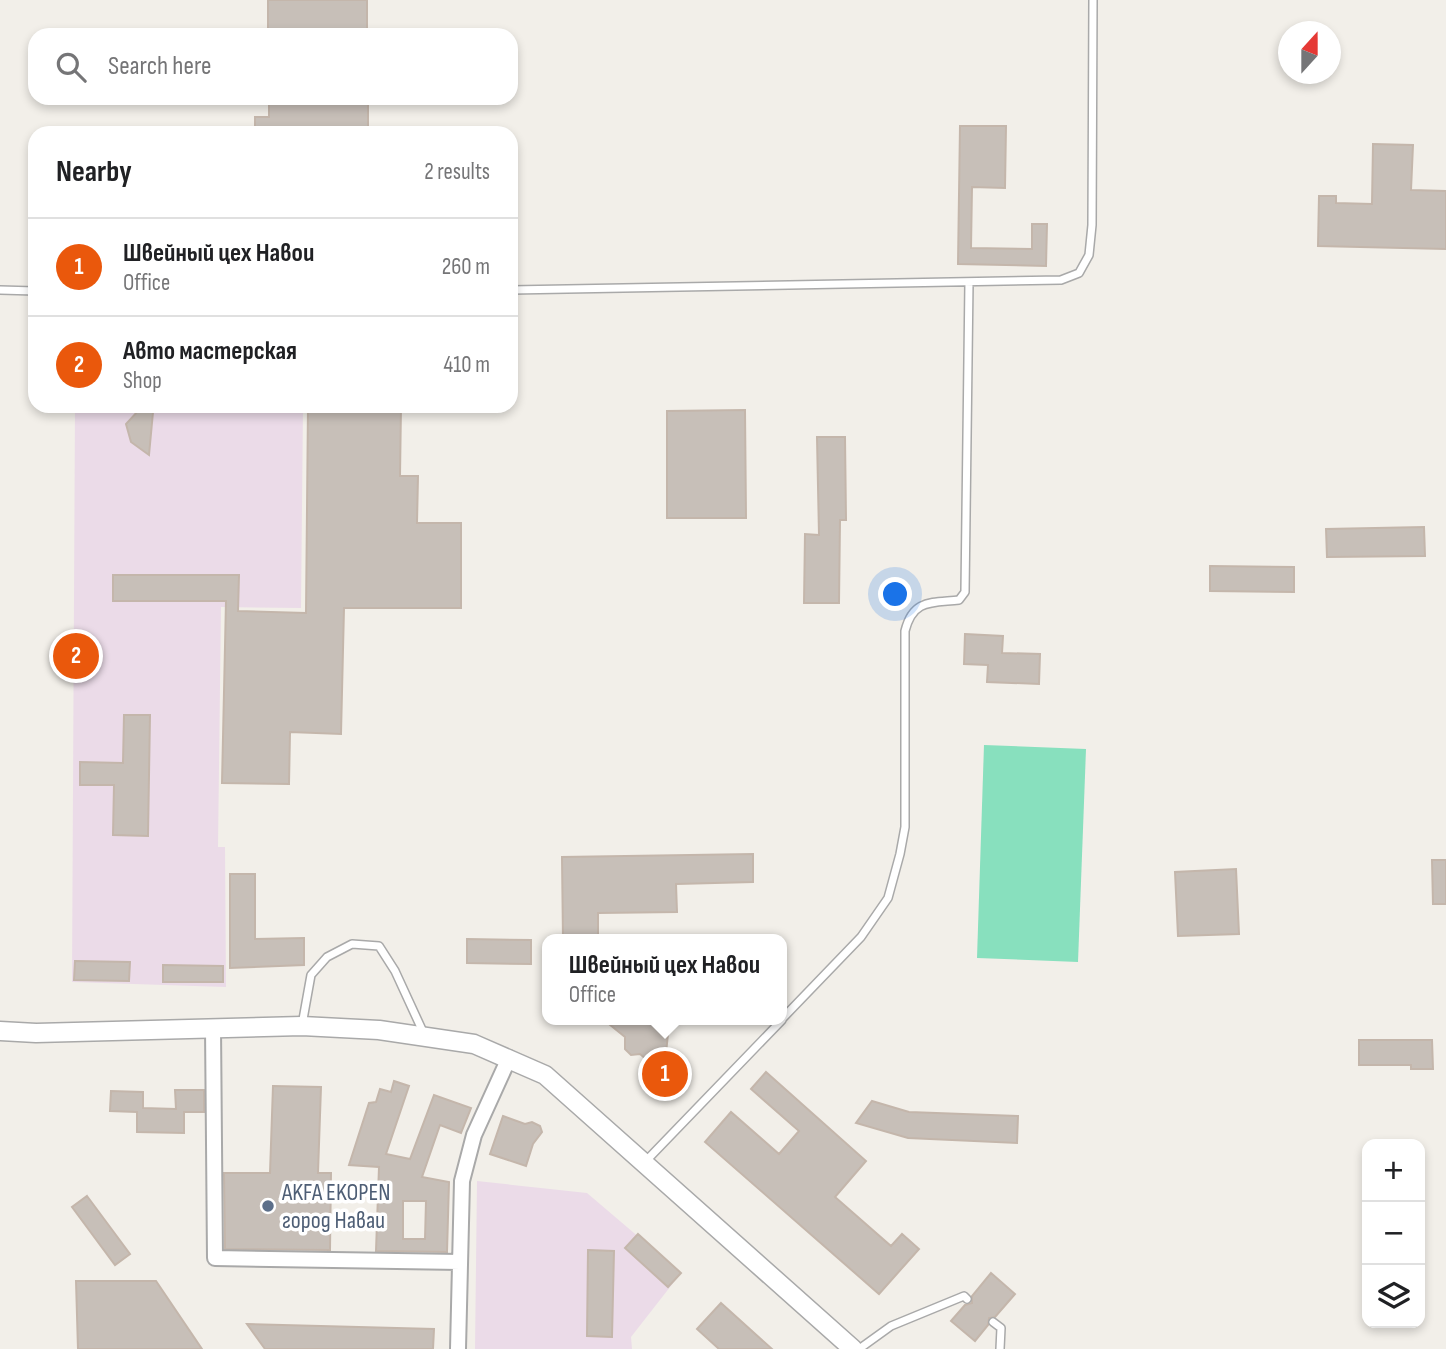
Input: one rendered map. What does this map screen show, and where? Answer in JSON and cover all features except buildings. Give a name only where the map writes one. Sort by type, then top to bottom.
[{"type":"street","points":[[0,1031],[302,1026],[424,1035],[474,1044],[545,1075],[853,1349]]},
{"type":"street","points":[[213,1028],[215,1258],[460,1262]]},
{"type":"street","points":[[458,1349],[462,1181],[474,1135],[509,1058]]},
{"type":"lane","points":[[518,290],[1061,281],[1079,274],[1090,255],[1092,225],[1093,0]]},
{"type":"lane","points":[[787,1015],[861,937],[888,898],[900,854],[905,827],[905,631],[908,617],[921,604],[959,600],[965,592],[969,282]]},
{"type":"lane","points":[[0,290],[28,291]]},
{"type":"lane","points":[[302,1026],[311,975],[327,957],[352,944],[379,946],[395,971],[424,1035]]},
{"type":"lane","points":[[644,1163],[777,1025]]},
{"type":"lane","points":[[859,1349],[891,1326],[964,1297],[967,1299]]},
{"type":"lane","points":[[993,1321],[1000,1328],[1000,1349]]},
{"type":"shaded area","points":[[75,413],[303,413],[301,608],[221,607],[218,847],[225,847],[226,987],[72,982]]},
{"type":"shaded area","points":[[477,1181],[587,1193],[681,1273],[631,1337],[632,1349],[475,1349]]},
{"type":"green space","points":[[984,745],[1086,749],[1078,962],[977,958]]},
{"type":"place","name":"Авто мастерская","points":[[76,656]]},
{"type":"place","name":"Швейный цех Навои","points":[[665,1074]]},
{"type":"place","name":"AKFA EKOPEN город Наваи","points":[[268,1206]]}]
